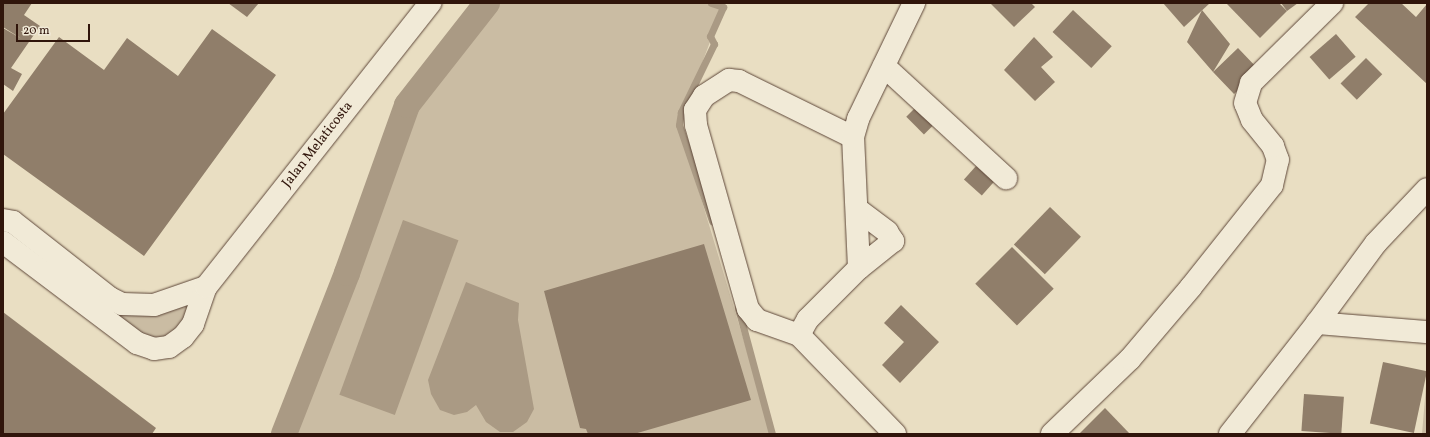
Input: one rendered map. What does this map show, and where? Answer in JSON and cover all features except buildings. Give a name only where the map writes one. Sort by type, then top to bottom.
[{"type":"street","name":"Jalan Melaticosta","points":[[3,220],[14,222],[103,305],[137,343],[154,349],[169,347],[183,337],[193,324],[206,287],[430,3]]},
{"type":"street","points":[[859,268],[857,209],[852,154],[853,137],[858,119],[914,3]]},
{"type":"street","points":[[1052,434],[1130,359],[1191,287],[1272,185],[1278,160],[1273,146],[1252,120],[1245,103],[1251,83],[1332,3]]},
{"type":"street","points":[[884,66],[1006,178]]},
{"type":"street","points":[[853,137],[739,81],[729,80],[704,96],[695,110],[696,125],[748,309],[758,320],[799,335],[895,434]]},
{"type":"street","points":[[1230,434],[1317,324],[1376,243],[1427,189]]},
{"type":"street","points":[[799,335],[808,319],[859,268],[892,241],[887,232],[857,209]]},
{"type":"street","name":"Jalan Melaticosta","points":[[3,242],[103,305],[154,305],[206,287]]},
{"type":"street","points":[[1317,324],[1427,332]]},
{"type":"shaded area","points":[[484,3],[711,3],[723,7],[679,125],[772,434],[285,434],[407,105]]},
{"type":"shaded area","points":[[403,220],[458,240],[395,415],[339,395]]},
{"type":"shaded area","points":[[466,282],[519,303],[518,320],[534,409],[527,422],[513,432],[500,432],[486,422],[476,405],[467,412],[454,415],[440,410],[431,394],[428,380]]},
{"type":"shaded area","points":[[188,302],[191,312],[172,336],[153,339],[114,318],[115,310]]},
{"type":"shaded area","points":[[1427,374],[1427,434],[1422,434]]},
{"type":"waterway","points":[[284,434],[347,273],[407,105],[487,3]]},
{"type":"waterway","points":[[711,3],[723,7],[710,36],[714,44],[681,112],[679,125],[712,221]]},
{"type":"waterway","points":[[738,308],[772,434]]}]
